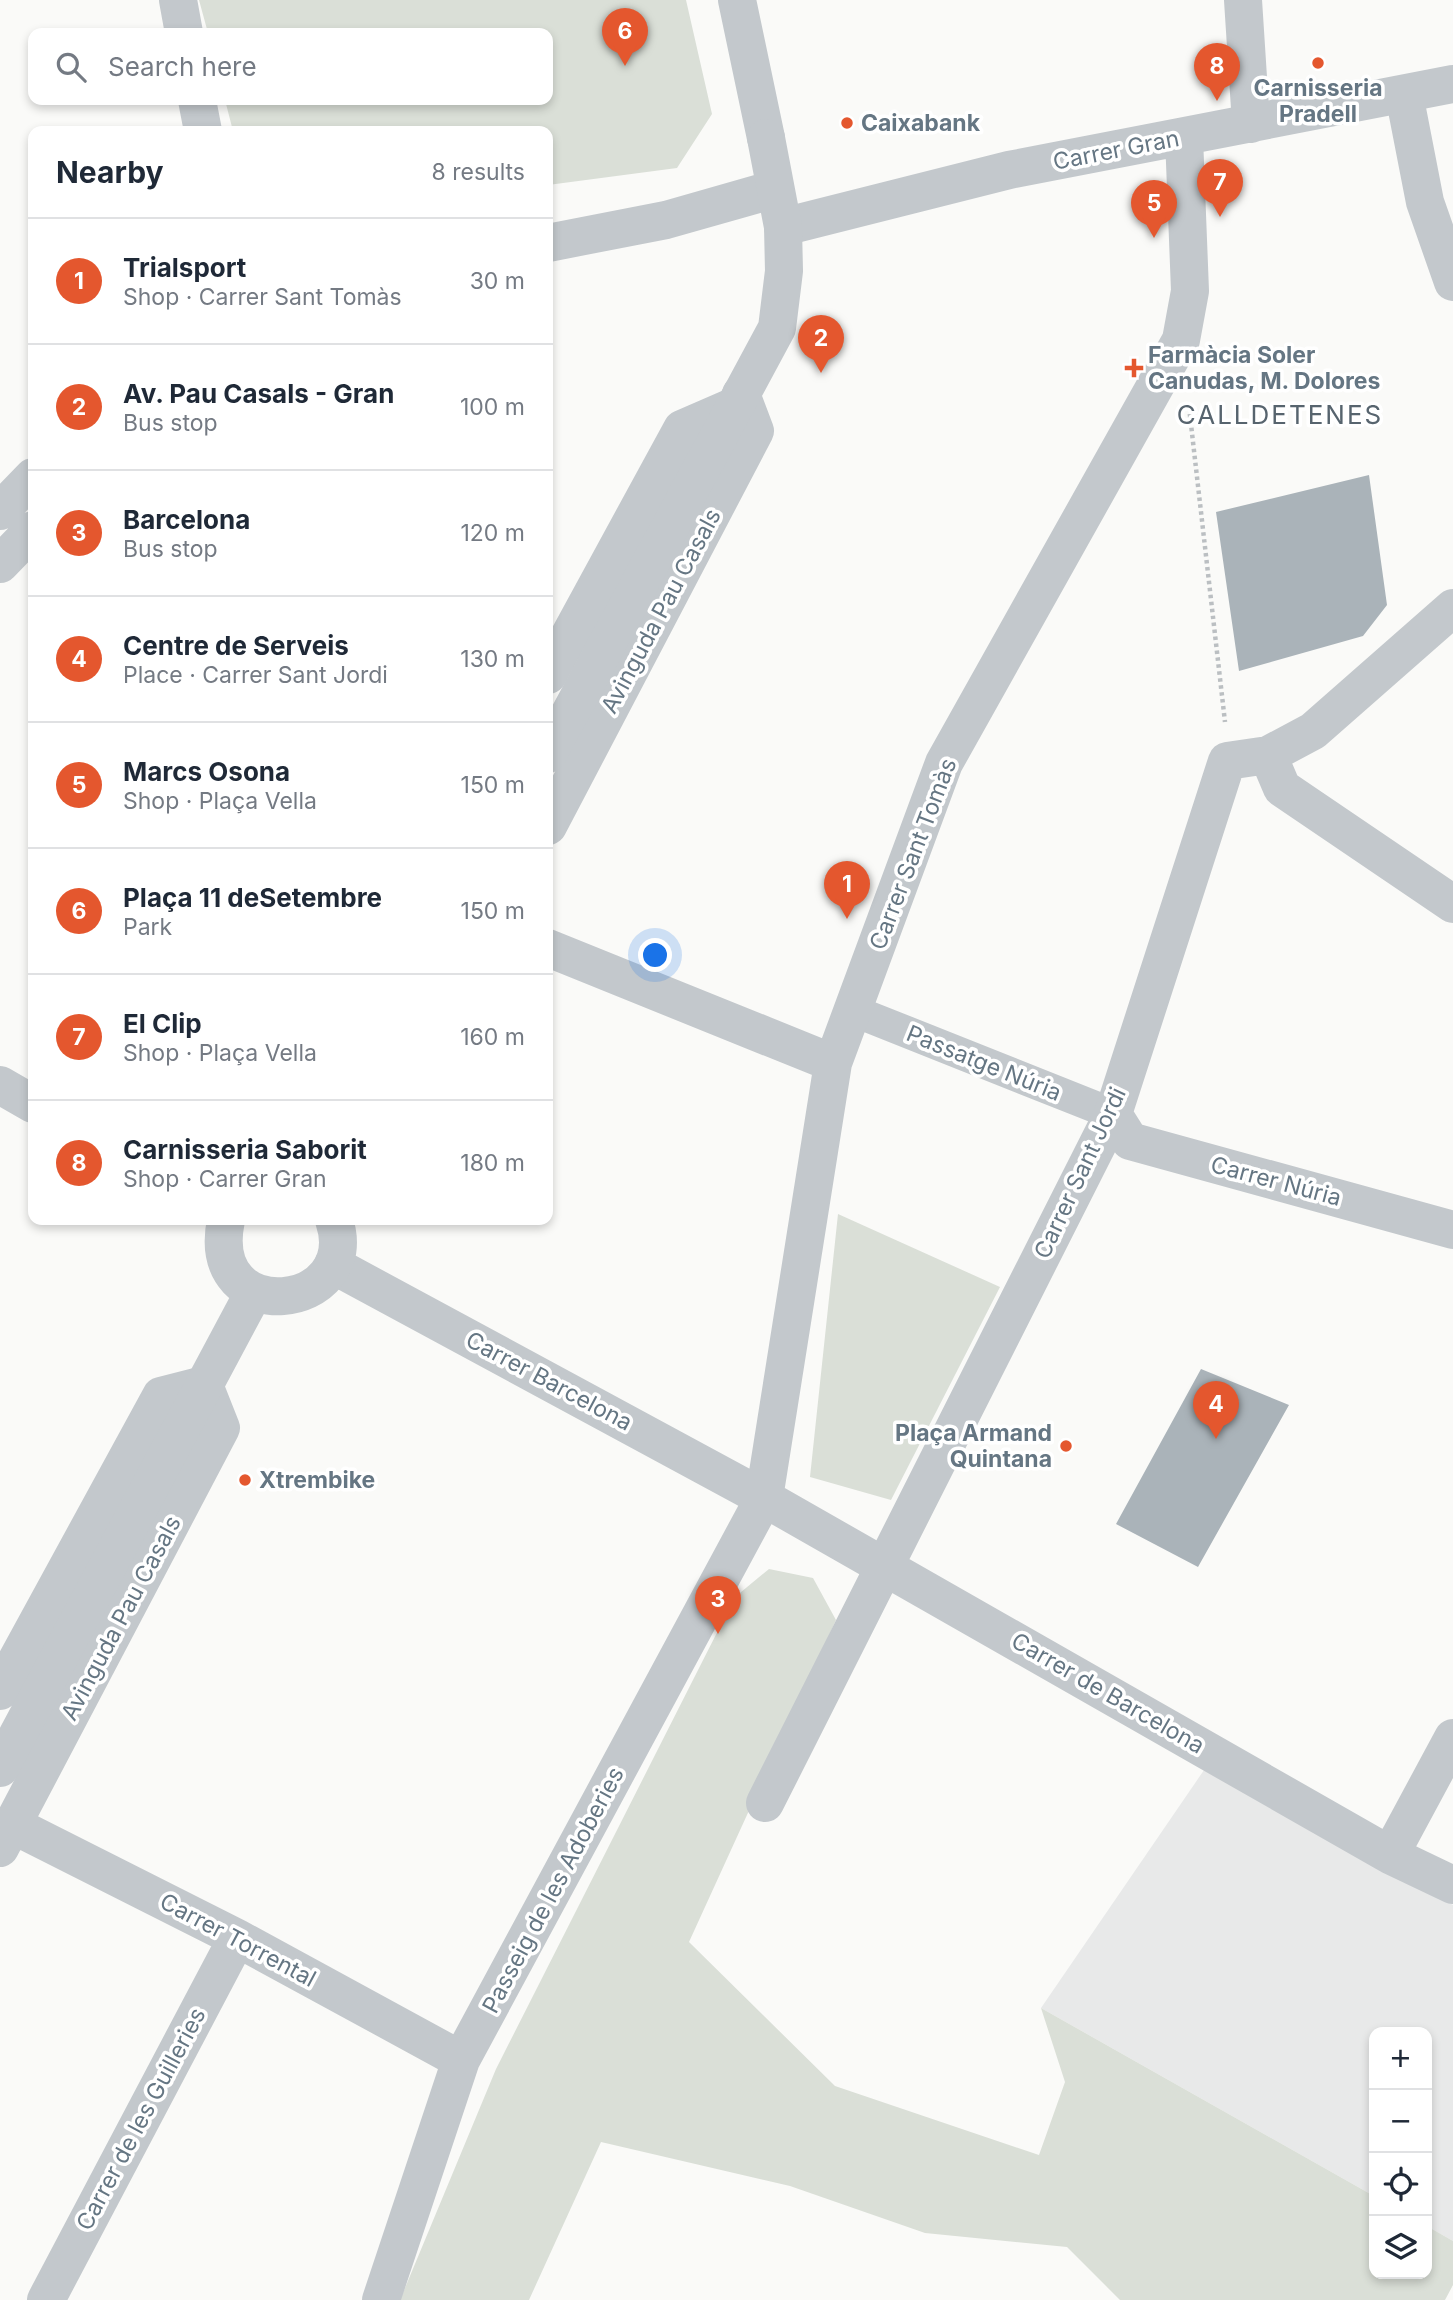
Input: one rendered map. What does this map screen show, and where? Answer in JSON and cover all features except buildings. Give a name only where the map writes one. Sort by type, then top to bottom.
[{"type":"street","points":[[178,0],[183,28]]},
{"type":"street","name":"Avinguda Pau Casals","points":[[553,745],[777,328],[784,271],[783,227],[737,0]]},
{"type":"street","points":[[1243,0],[1251,124]]},
{"type":"street","name":"Carrer Gran","points":[[783,227],[1009,170],[1453,84]]},
{"type":"street","points":[[1404,94],[1425,202],[1453,282]]},
{"type":"street","points":[[198,105],[203,126]]},
{"type":"street","name":"Carrer Sant Tomàs","points":[[764,1498],[833,1063],[944,764],[1181,340],[1190,291],[1184,137]]},
{"type":"street","points":[[553,242],[666,220],[775,189]]},
{"type":"street","points":[[553,666],[682,429],[738,400]]},
{"type":"street","name":"Avinguda Pau Casals","points":[[553,816],[755,431],[738,400]]},
{"type":"street","points":[[0,511],[28,482]]},
{"type":"street","points":[[0,564],[28,535]]},
{"type":"street","points":[[1227,761],[1268,754],[1313,731],[1453,608]]},
{"type":"street","points":[[1268,754],[1282,788],[1453,904]]},
{"type":"street","name":"Carrer Sant Jordi","points":[[884,1565],[1113,1114],[1227,761]]},
{"type":"street","points":[[553,949],[833,1063]]},
{"type":"street","name":"Passatge Núria","points":[[854,1011],[1113,1114]]},
{"type":"street","points":[[0,1085],[28,1101]]},
{"type":"street","name":"Carrer Núria","points":[[1113,1114],[1130,1141],[1453,1230]]},
{"type":"street","points":[[225,1225],[222,1243],[231,1272],[254,1292],[284,1298],[313,1288],[333,1265],[340,1236],[336,1225]]},
{"type":"street","name":"Carrer Barcelona","points":[[333,1265],[764,1498]]},
{"type":"street","name":"Avinguda Pau Casals","points":[[0,1768],[254,1292]]},
{"type":"street","points":[[0,1691],[161,1395],[204,1385]]},
{"type":"street","name":"Avinguda Pau Casals","points":[[6,1837],[221,1428],[204,1385]]},
{"type":"street","name":"Carrer de Barcelona","points":[[764,1498],[1390,1854],[1453,1885]]},
{"type":"street","name":"Passeig de les Adoberies","points":[[381,2300],[461,2060],[764,1498]]},
{"type":"street","points":[[765,1803],[884,1565]]},
{"type":"street","points":[[1390,1854],[1453,1738]]},
{"type":"street","name":"Carrer Torrental","points":[[6,1837],[237,1938],[461,2060]]},
{"type":"street","name":"Carrer de les Guilleries","points":[[46,2300],[237,1938]]},
{"type":"path","points":[[1181,340],[1227,737],[1227,761]]},
{"type":"shaded area","points":[[199,0],[686,0],[712,114],[677,168],[553,184],[553,126],[232,126],[226,105],[553,105],[553,28],[207,28]]},
{"type":"shaded area","points":[[838,1214],[1000,1287],[891,1500],[810,1477]]},
{"type":"shaded area","points":[[769,1569],[813,1578],[836,1620],[689,1942],[835,2086],[1039,2155],[1065,2082],[1041,2008],[1369,2193],[1369,2279],[1432,2279],[1432,2229],[1453,2241],[1453,2285],[1445,2300],[1120,2300],[1067,2247],[925,2233],[790,2186],[601,2142],[529,2300],[400,2300],[496,2069],[735,1597]]},
{"type":"shaded area","points":[[1215,1754],[1453,1905],[1453,2241],[1432,2229],[1432,2027],[1369,2027],[1369,2193],[1041,2008]]},
{"type":"place","name":"Carnisseria Pradell","points":[[1318,63]]},
{"type":"place","name":"Plaça 11 deSetembre","points":[[625,66]]},
{"type":"place","name":"Carnisseria Saborit","points":[[1217,101]]},
{"type":"place","name":"Caixabank","points":[[847,123]]},
{"type":"place","name":"El Clip","points":[[1220,217]]},
{"type":"place","name":"Marcs Osona","points":[[1154,238]]},
{"type":"place","name":"Farmàcia Soler Canudas, M. Dolores","points":[[1134,368]]},
{"type":"place","name":"Av. Pau Casals - Gran","points":[[821,373]]},
{"type":"place","name":"Trialsport","points":[[847,919]]},
{"type":"place","name":"Centre de Serveis","points":[[1216,1439]]},
{"type":"place","name":"Plaça Armand Quintana","points":[[1066,1446]]},
{"type":"place","name":"Xtrembike","points":[[245,1480]]},
{"type":"place","name":"Barcelona","points":[[718,1634]]},
{"type":"district","name":"CALLDETENES","points":[[1280,415]]}]
